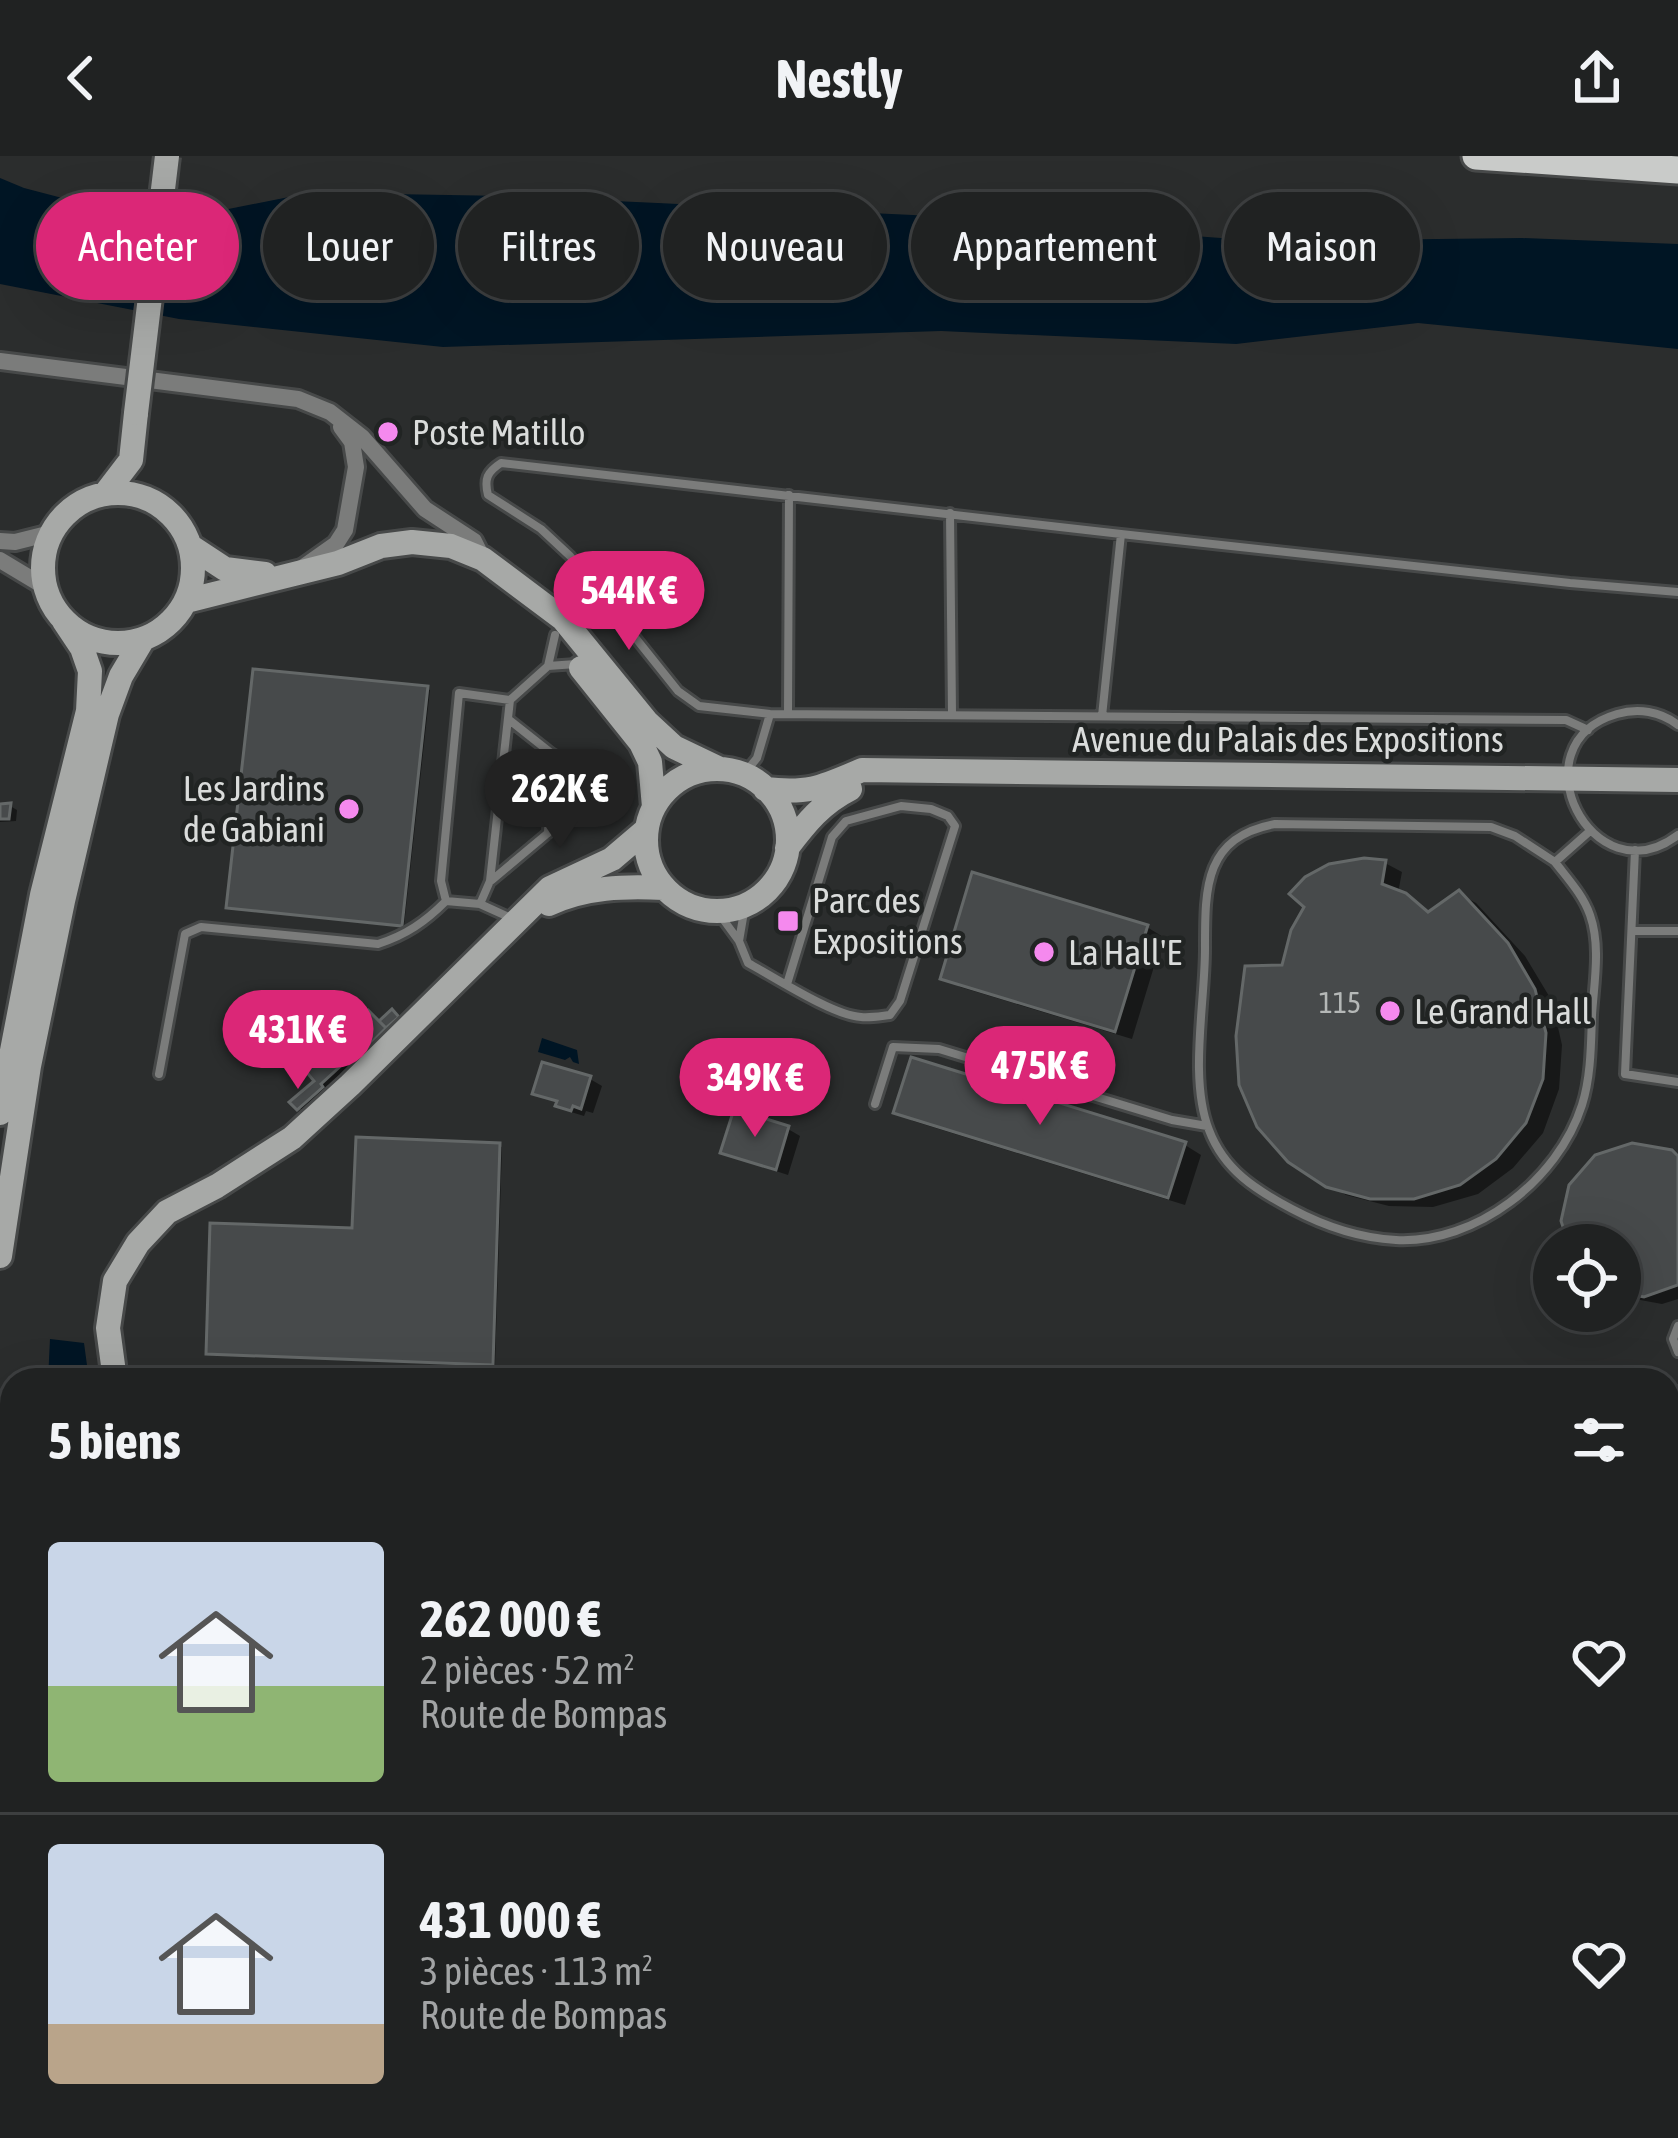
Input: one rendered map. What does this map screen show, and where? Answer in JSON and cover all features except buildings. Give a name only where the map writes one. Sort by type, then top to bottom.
[{"type":"main road","points":[[105,494],[131,460],[167,156]]},
{"type":"main road","points":[[1476,156],[1678,170]]},
{"type":"main road","points":[[131,460],[157,504]]},
{"type":"main road","points":[[0,1113],[42,895],[88,711],[90,671],[82,648],[45,587],[44,551],[51,533],[83,501],[123,493],[157,504],[172,516],[190,546],[225,569],[289,576]]},
{"type":"main road","points":[[186,601],[289,576],[381,546],[412,542],[451,546],[483,559],[513,581],[563,619],[674,747],[743,777],[779,806],[787,826],[788,848],[774,883],[761,896],[745,906],[717,911],[679,901],[664,888],[646,851],[650,763],[641,742],[513,581]]},
{"type":"main road","points":[[64,621],[101,641],[122,643],[160,631],[186,601],[192,583],[190,546]]},
{"type":"main road","points":[[0,1256],[29,1066],[63,901],[107,714],[142,639]]},
{"type":"main road","name":"Avenue du Palais des Expositions","points":[[743,777],[799,793],[862,770],[1678,780]]},
{"type":"main road","points":[[113,1368],[108,1328],[115,1280],[137,1243],[167,1212],[292,1138],[550,888],[612,859],[650,819],[665,790],[700,771],[743,777]]},
{"type":"main road","name":"Avenue du Palais des Expositions","points":[[788,848],[830,800],[865,781],[898,772]]},
{"type":"main road","points":[[518,921],[556,901],[592,890],[664,888]]},
{"type":"street","points":[[0,361],[298,399],[330,412],[362,436],[425,509],[474,541],[483,559]]},
{"type":"street","points":[[289,576],[336,544],[345,530],[356,467],[352,442],[330,412]]},
{"type":"street","points":[[0,542],[51,533]]},
{"type":"street","points":[[0,560],[45,587]]},
{"type":"lane","points":[[1588,730],[1567,720],[770,714],[699,706],[678,692],[570,556],[541,529],[488,496],[484,482],[489,471],[501,463],[1678,592]]},
{"type":"lane","points":[[788,713],[789,495]]},
{"type":"lane","points":[[950,513],[952,714]]},
{"type":"lane","points":[[1102,716],[1121,534]]},
{"type":"lane","points":[[480,904],[490,881],[510,700],[548,666],[555,634]]},
{"type":"lane","points":[[548,666],[579,664]]},
{"type":"lane","points":[[446,901],[441,881],[459,693],[510,700]]},
{"type":"lane","points":[[1678,725],[1650,712],[1606,717],[1577,743],[1567,777],[1577,816],[1603,841],[1635,850],[1653,848],[1678,836]]},
{"type":"lane","points":[[743,777],[757,758],[770,714]]},
{"type":"lane","points":[[490,881],[548,833],[580,797],[583,772],[550,753],[508,718]]},
{"type":"lane","points":[[548,833],[550,753]]},
{"type":"lane","points":[[717,911],[740,941],[748,963],[787,984],[857,1018],[890,1015],[900,1001],[955,826],[948,816],[901,806],[846,821],[832,837],[787,984]]},
{"type":"lane","points":[[1275,824],[1491,827],[1556,862],[1591,917],[1595,950],[1591,1058],[1583,1102],[1568,1139],[1542,1174],[1480,1221],[1400,1240],[1330,1227],[1257,1190],[1230,1168],[1207,1126],[1200,1078],[1204,905],[1211,870],[1224,848],[1252,828],[1275,824]]},
{"type":"lane","points":[[1556,862],[1590,831]]},
{"type":"lane","points":[[1635,850],[1625,1074],[1678,1082]]},
{"type":"lane","points":[[159,1074],[185,934],[201,927],[378,944],[403,936],[446,901],[480,904],[518,921]]},
{"type":"lane","points":[[740,941],[745,906]]},
{"type":"lane","points":[[1632,931],[1678,931]]},
{"type":"lane","points":[[875,1103],[893,1047],[939,1049],[1172,1120],[1207,1126]]},
{"type":"lane","points":[[1678,1326],[1672,1339],[1678,1352]]},
{"type":"water","points":[[0,178],[39,192],[36,291],[0,284]]},
{"type":"water","points":[[434,195],[458,195],[458,300],[639,300],[639,202],[663,203],[663,300],[887,300],[887,214],[911,215],[911,300],[1200,300],[1200,236],[1224,238],[1224,300],[1420,300],[1420,239],[1678,244],[1678,349],[1418,323],[1236,344],[941,331],[443,347],[179,319],[82,300],[239,300],[239,207],[263,202],[263,300],[434,300]]},
{"type":"water","points":[[542,1038],[577,1050],[579,1064],[570,1057],[565,1060],[538,1052]]},
{"type":"water","points":[[50,1339],[84,1343],[87,1368],[49,1368]]},
{"type":"place","name":"Poste Matillo","points":[[388,432]]},
{"type":"place","name":"Les Jardins de Gabiani","points":[[349,809]]},
{"type":"place","name":"Parc des Expositions","points":[[788,921]]},
{"type":"place","name":"La Hall'E","points":[[1044,952]]},
{"type":"place","name":"Le Grand Hall","points":[[1390,1011]]}]
